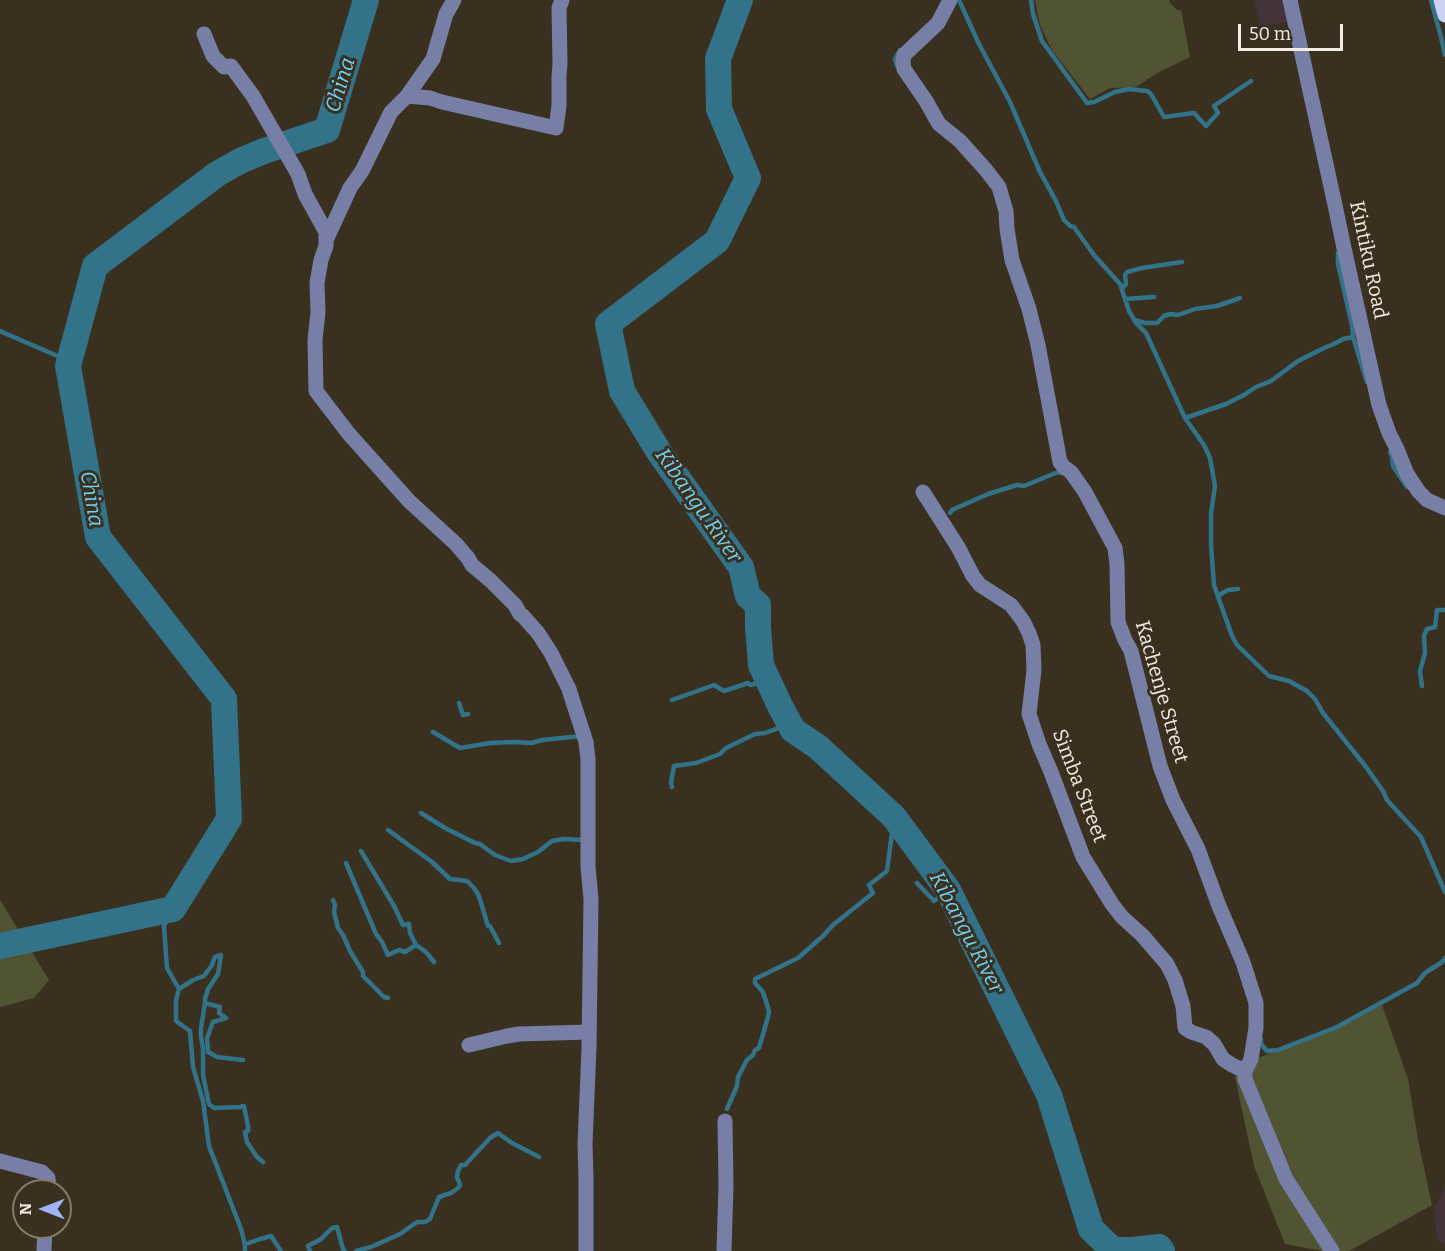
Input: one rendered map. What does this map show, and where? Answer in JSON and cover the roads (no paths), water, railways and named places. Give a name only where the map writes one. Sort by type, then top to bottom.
[{"type":"main road","points":[[1441,0],[1445,15]]},
{"type":"street","points":[[454,0],[446,14],[433,58],[407,96],[391,112],[362,171],[350,188],[327,238],[317,283],[316,391],[409,501],[456,544],[472,565],[515,605],[520,615],[538,633],[569,688],[586,742],[588,867],[591,899],[585,1144],[586,1251]]},
{"type":"street","points":[[407,96],[430,98],[556,128],[559,106],[559,8],[562,0]]},
{"type":"street","name":"Kachenje Street","points":[[950,0],[938,23],[904,55],[904,69],[939,124],[973,154],[999,187],[1006,211],[1012,260],[1029,309],[1038,345],[1060,462],[1071,471],[1085,492],[1115,548],[1118,622],[1131,651],[1160,766],[1173,801],[1198,849],[1243,962],[1256,1003],[1253,1048],[1245,1071]]},
{"type":"street","name":"Kintiku Road","points":[[1290,0],[1379,405],[1407,474],[1427,500],[1445,508]]},
{"type":"street","points":[[204,34],[213,56],[225,67],[231,66],[253,96],[298,174],[327,238]]},
{"type":"street","name":"Simba Street","points":[[923,492],[958,547],[973,576],[980,585],[1011,604],[1029,633],[1033,645],[1034,670],[1029,714],[1038,744],[1083,857],[1122,917],[1142,935],[1167,964],[1183,1006],[1185,1028],[1206,1037],[1214,1044],[1223,1059],[1245,1071]]},
{"type":"street","points":[[469,1046],[519,1034],[589,1032]]},
{"type":"street","points":[[1245,1071],[1248,1086],[1286,1179],[1332,1251]]},
{"type":"street","points":[[724,1251],[725,1121]]},
{"type":"street","points":[[0,1161],[42,1172],[48,1179]]},
{"type":"waterway","name":"China","points":[[0,946],[173,909],[229,819],[224,699],[98,537],[68,366],[95,266],[217,174],[264,151],[327,130],[366,0]]},
{"type":"waterway","name":"Kibangu River","points":[[740,0],[718,59],[719,109],[748,178],[717,241],[608,324],[622,391],[659,452],[741,567],[748,596],[758,605],[761,665],[793,730],[818,747],[894,817],[948,890],[1049,1095],[1091,1229],[1113,1250],[1159,1247],[1162,1251]]},
{"type":"waterway","points":[[959,0],[1010,102],[1040,172],[1064,220],[1074,227],[1094,255],[1120,284],[1129,311],[1146,333],[1185,418],[1204,445],[1210,458],[1215,486],[1211,513],[1214,585],[1232,636],[1237,645],[1269,676],[1289,681],[1307,691],[1315,699],[1323,713],[1366,767],[1387,800],[1421,837],[1445,892]]},
{"type":"waterway","points":[[1031,0],[1042,41],[1087,103],[1129,89],[1147,91],[1164,117],[1194,113],[1206,126],[1218,113],[1214,106],[1251,81]]},
{"type":"waterway","points":[[1431,0],[1445,55]]},
{"type":"waterway","points":[[897,66],[895,59],[900,50]]},
{"type":"waterway","points":[[1338,253],[1338,264],[1353,337]]},
{"type":"waterway","points":[[1122,289],[1126,284],[1127,272],[1182,262]]},
{"type":"waterway","points":[[1125,299],[1154,297]]},
{"type":"waterway","points":[[1135,320],[1157,323],[1170,314],[1178,315],[1240,298]]},
{"type":"waterway","points":[[0,331],[69,361]]},
{"type":"waterway","points":[[1185,418],[1226,404],[1271,381],[1298,361],[1343,339],[1353,337],[1367,382]]},
{"type":"waterway","points":[[1390,452],[1393,466],[1407,487]]},
{"type":"waterway","points":[[950,513],[988,494],[1017,485],[1024,486],[1058,472],[1062,473]]},
{"type":"waterway","points":[[1219,596],[1228,590],[1238,589]]},
{"type":"waterway","points":[[1422,686],[1420,671],[1425,653],[1424,636],[1427,629],[1435,627],[1437,610],[1445,610]]},
{"type":"waterway","points":[[672,700],[714,685],[724,691],[748,683],[750,685],[768,680]]},
{"type":"waterway","points":[[459,703],[463,715],[468,714]]},
{"type":"waterway","points":[[672,787],[674,766],[696,763],[720,754],[726,748],[755,734],[790,724]]},
{"type":"waterway","points":[[433,732],[460,748],[490,743],[532,743],[582,736]]},
{"type":"waterway","points":[[421,813],[445,828],[480,844],[495,855],[511,861],[523,859],[538,852],[552,841],[583,840],[585,838]]},
{"type":"waterway","points":[[727,1109],[737,1086],[738,1077],[747,1060],[759,1048],[768,1017],[769,1011],[763,992],[755,983],[755,979],[798,958],[833,925],[873,893],[869,885],[887,871],[894,817]]},
{"type":"waterway","points":[[388,830],[432,862],[450,879],[467,881],[474,888],[479,896],[488,926],[499,943]]},
{"type":"waterway","points":[[361,851],[403,925],[409,924],[410,933],[416,945],[434,962]]},
{"type":"waterway","points":[[346,863],[376,934],[388,955],[399,950],[405,952],[416,945]]},
{"type":"waterway","points":[[917,883],[934,901],[948,890]]},
{"type":"waterway","points":[[333,900],[338,928],[363,972],[363,976],[384,997],[388,998]]},
{"type":"waterway","points":[[173,909],[164,926],[167,968],[179,989],[176,1000],[176,1021],[190,1031],[193,1067],[203,1101],[209,1146],[241,1229],[245,1251]]},
{"type":"waterway","points":[[179,989],[204,976],[215,957],[221,955],[218,974],[208,989],[205,1003]]},
{"type":"waterway","points":[[1261,1039],[1261,1044],[1267,1051],[1278,1050],[1337,1027],[1417,983],[1425,973],[1445,958]]},
{"type":"waterway","points":[[243,1060],[217,1057],[208,1052],[207,1038],[213,1022],[226,1018],[219,1013],[220,1007],[205,1003],[201,1036],[203,1075],[209,1104],[214,1108],[244,1106],[248,1126],[248,1131],[245,1132],[247,1142],[263,1162]]},
{"type":"waterway","points":[[356,1251],[400,1234],[417,1222],[430,1219],[439,1197],[451,1193],[460,1185],[457,1177],[461,1165],[465,1165],[490,1138],[498,1133],[539,1157]]},
{"type":"waterway","points":[[310,1251],[308,1246],[321,1239],[332,1228],[337,1227],[345,1251]]},
{"type":"waterway","points":[[245,1245],[271,1236],[281,1251]]}]
